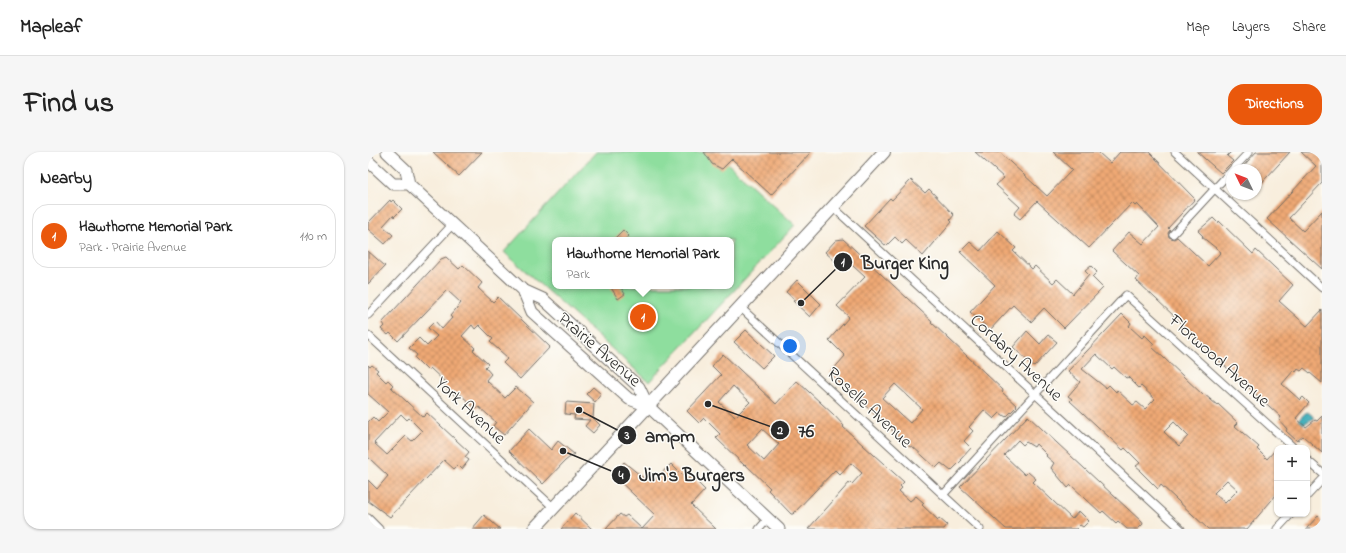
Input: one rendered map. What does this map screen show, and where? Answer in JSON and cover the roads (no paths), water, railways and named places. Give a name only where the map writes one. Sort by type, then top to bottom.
[{"type":"main road","name":"Prairie Avenue","points":[[387,152],[406,170],[409,184],[523,290],[543,299],[639,387],[648,406],[779,529]]},
{"type":"main road","points":[[534,529],[884,152]]},
{"type":"main road","points":[[368,161],[392,184],[409,184]]},
{"type":"main road","name":"Prairie Avenue","points":[[523,290],[532,312],[629,399],[648,406]]},
{"type":"street","points":[[1174,152],[1322,288]]},
{"type":"street","points":[[1238,164],[1249,152]]},
{"type":"street","points":[[1173,234],[1226,176]]},
{"type":"street","name":"Cordary Avenue","points":[[833,207],[1181,529]]},
{"type":"street","points":[[368,315],[452,225]]},
{"type":"street","name":"Florwood Avenue","points":[[1035,394],[1126,295],[1291,445]]},
{"type":"street","name":"Roselle Avenue","points":[[740,307],[980,529]]},
{"type":"street","name":"York Avenue","points":[[368,335],[554,508]]},
{"type":"street","points":[[943,495],[1035,394]]},
{"type":"street","points":[[1310,463],[1322,473]]},
{"type":"street","points":[[1310,493],[1322,480]]},
{"type":"street","points":[[1277,529],[1288,517]]},
{"type":"street","points":[[368,518],[379,529]]},
{"type":"street","points":[[758,529],[768,519]]},
{"type":"water","points":[[1308,412],[1315,418],[1303,424],[1298,420]]},
{"type":"place","name":"Burger King","points":[[801,303]]},
{"type":"place","name":"Hawthorne Memorial Park","points":[[643,317]]},
{"type":"place","name":"76","points":[[708,404]]},
{"type":"place","name":"ampm","points":[[579,410]]},
{"type":"place","name":"Jim's Burgers","points":[[563,451]]}]
